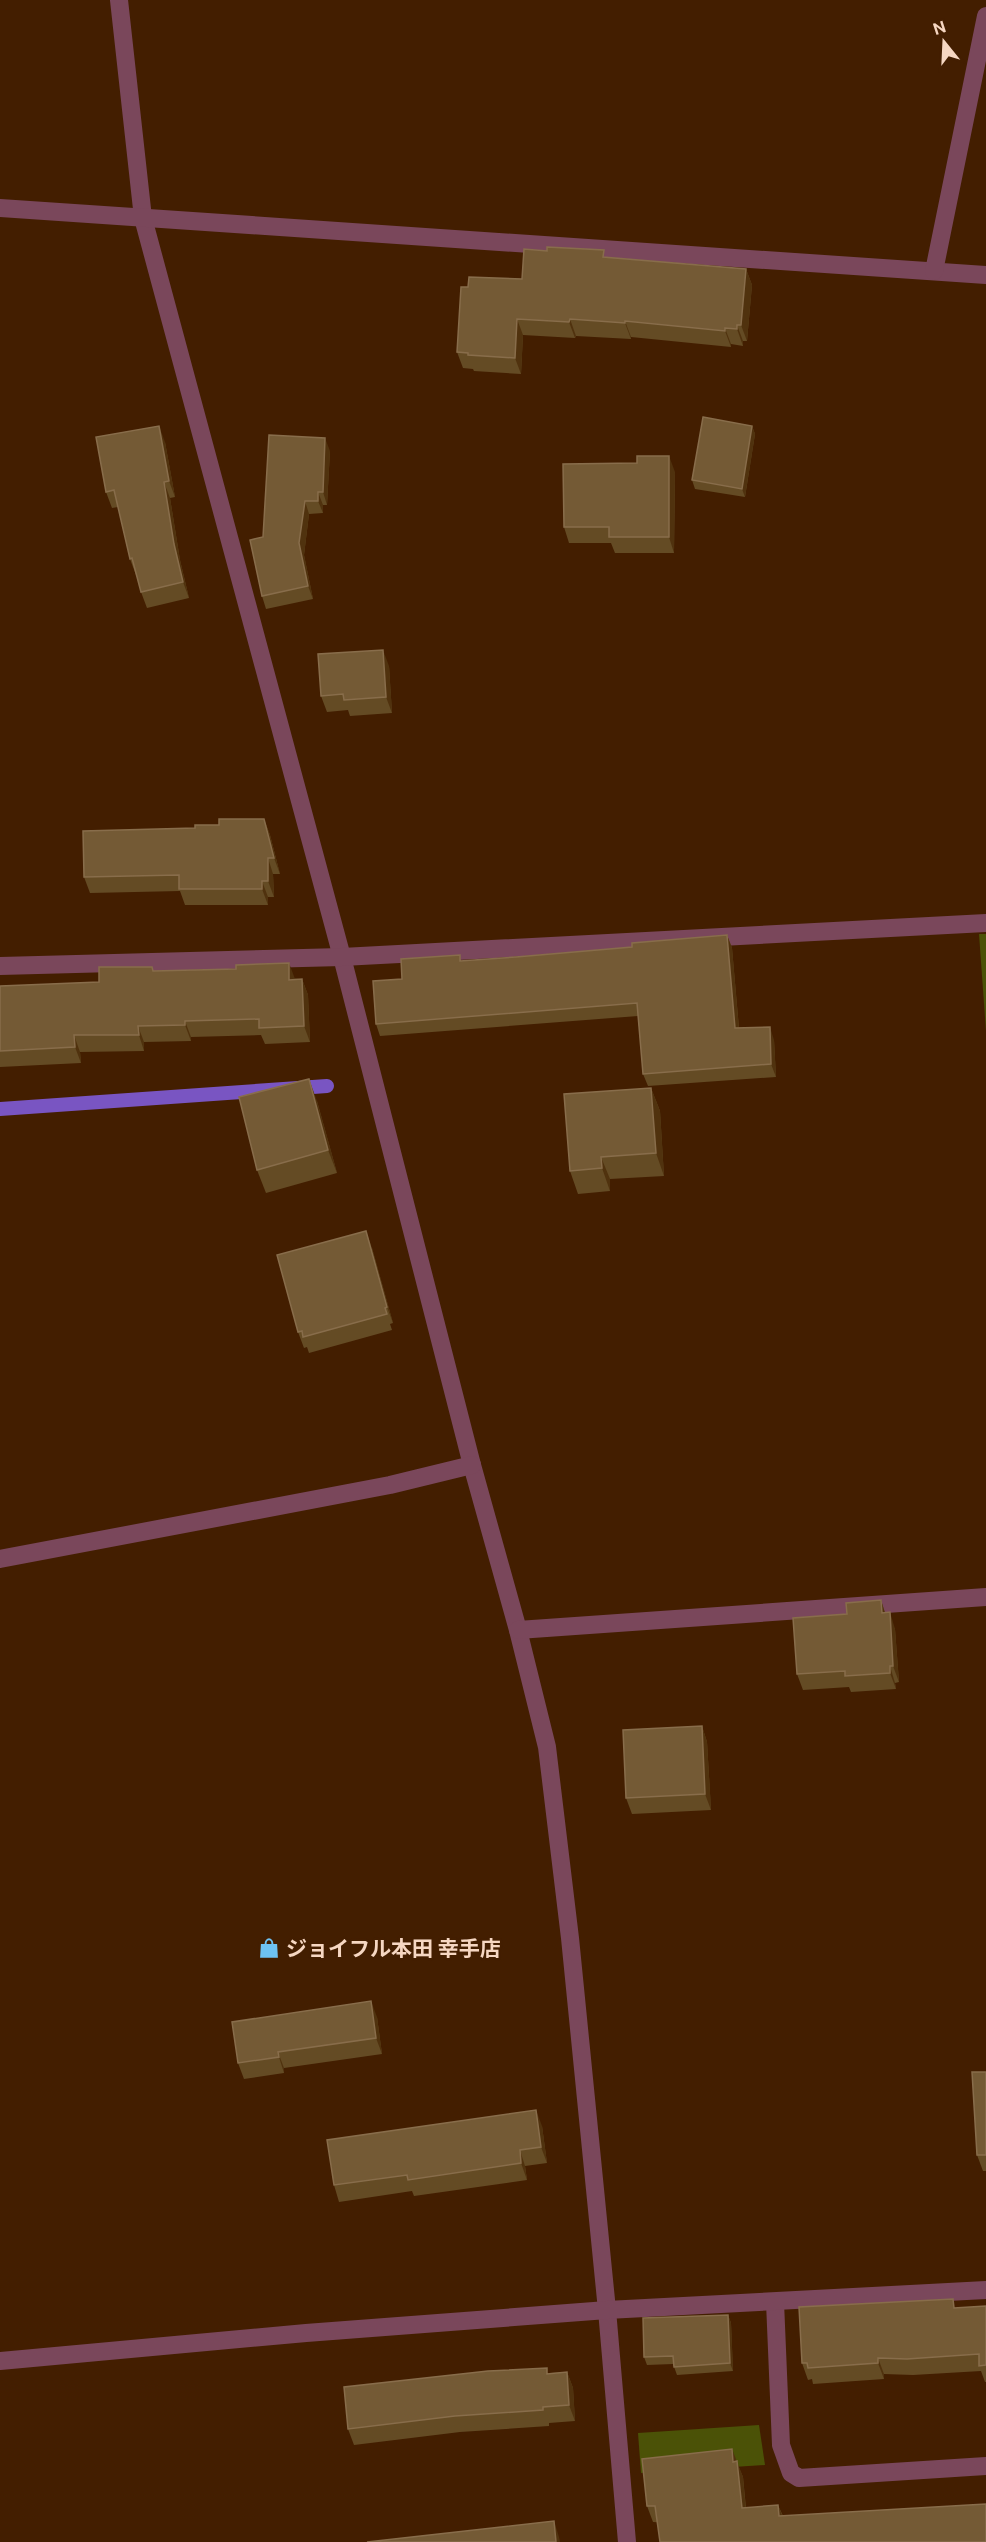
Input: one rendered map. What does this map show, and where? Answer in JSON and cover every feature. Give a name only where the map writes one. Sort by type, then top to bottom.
[{"type":"street","points":[[119,0],[143,218],[342,957],[547,1747],[570,1938],[607,2310],[627,2542]]},
{"type":"street","points":[[934,271],[986,16]]},
{"type":"street","points":[[0,208],[986,275]]},
{"type":"street","points":[[0,966],[342,957],[986,923]]},
{"type":"street","points":[[0,1559],[390,1485],[472,1465]]},
{"type":"street","points":[[518,1630],[986,1597]]},
{"type":"street","points":[[0,2361],[306,2333],[607,2310],[986,2290]]},
{"type":"street","points":[[775,2302],[781,2445],[791,2473],[800,2478],[986,2466]]},
{"type":"green space","points":[[979,934],[986,934],[986,1031]]},
{"type":"green space","points":[[759,2425],[765,2465],[641,2473],[638,2433]]},
{"type":"building","points":[[547,247],[604,250],[603,257],[746,269],[741,325],[737,325],[737,329],[725,328],[725,331],[625,321],[625,323],[570,319],[569,322],[517,319],[515,358],[468,355],[468,353],[457,352],[461,287],[468,287],[469,277],[522,279],[524,249],[547,251]]},
{"type":"building","points":[[703,417],[752,426],[742,489],[692,480]]},
{"type":"building","points":[[159,426],[169,481],[164,482],[183,582],[141,592],[132,558],[130,559],[114,490],[106,492],[96,437]]},
{"type":"building","points":[[269,435],[325,438],[323,492],[318,492],[318,501],[305,501],[299,543],[308,586],[262,596],[250,540],[263,537]]},
{"type":"building","points":[[637,456],[669,456],[669,537],[609,537],[609,527],[564,527],[563,464],[637,463]]},
{"type":"building","points":[[383,650],[386,697],[344,700],[343,694],[321,696],[318,654]]},
{"type":"building","points":[[219,819],[264,819],[274,858],[268,858],[268,881],[262,881],[262,889],[179,889],[179,875],[84,877],[83,831],[195,828],[195,825],[219,825]]},
{"type":"building","points":[[727,935],[735,1028],[770,1027],[771,1064],[643,1074],[637,1003],[376,1024],[373,981],[402,979],[401,959],[460,955],[460,961],[516,957],[632,947],[632,943]]},
{"type":"building","points":[[289,963],[289,980],[302,979],[304,1026],[259,1028],[259,1019],[185,1021],[185,1025],[138,1026],[139,1035],[74,1035],[75,1047],[0,1051],[0,986],[99,982],[99,967],[152,967],[153,971],[236,969],[236,965]]},
{"type":"building","points":[[309,1079],[328,1150],[257,1170],[239,1097]]},
{"type":"building","points":[[651,1088],[656,1153],[601,1157],[602,1168],[570,1171],[564,1094]]},
{"type":"building","points":[[366,1231],[387,1314],[303,1337],[302,1331],[298,1332],[277,1255]]},
{"type":"building","points":[[881,1600],[882,1613],[890,1612],[893,1666],[890,1666],[890,1673],[845,1676],[845,1671],[797,1674],[793,1618],[847,1614],[846,1603]]},
{"type":"building","points":[[702,1726],[705,1794],[626,1798],[623,1730]]},
{"type":"building","points":[[371,2001],[376,2038],[278,2052],[279,2057],[238,2063],[232,2022]]},
{"type":"building","points":[[972,2072],[986,2072],[986,2155],[977,2155]]},
{"type":"building","points":[[536,2110],[541,2147],[520,2150],[521,2163],[408,2180],[407,2175],[334,2185],[327,2140]]},
{"type":"building","points":[[953,2299],[954,2308],[986,2306],[986,2365],[979,2366],[979,2354],[907,2359],[878,2358],[878,2363],[808,2368],[807,2363],[802,2363],[799,2307]]},
{"type":"building","points":[[728,2315],[730,2363],[674,2367],[673,2356],[644,2357],[643,2318]]},
{"type":"building","points":[[547,2368],[547,2374],[567,2372],[569,2405],[543,2407],[543,2410],[455,2416],[348,2429],[344,2387],[488,2371]]},
{"type":"building","points":[[732,2449],[733,2462],[737,2461],[742,2508],[778,2505],[779,2516],[986,2504],[986,2542],[660,2542],[655,2506],[647,2506],[642,2459]]},
{"type":"building","points":[[554,2521],[556,2542],[367,2542]]},
{"type":"waterway","points":[[0,1109],[327,1086]]},
{"type":"place","name":"ジョイフル本田 幸手店","points":[[269,1948]]}]
